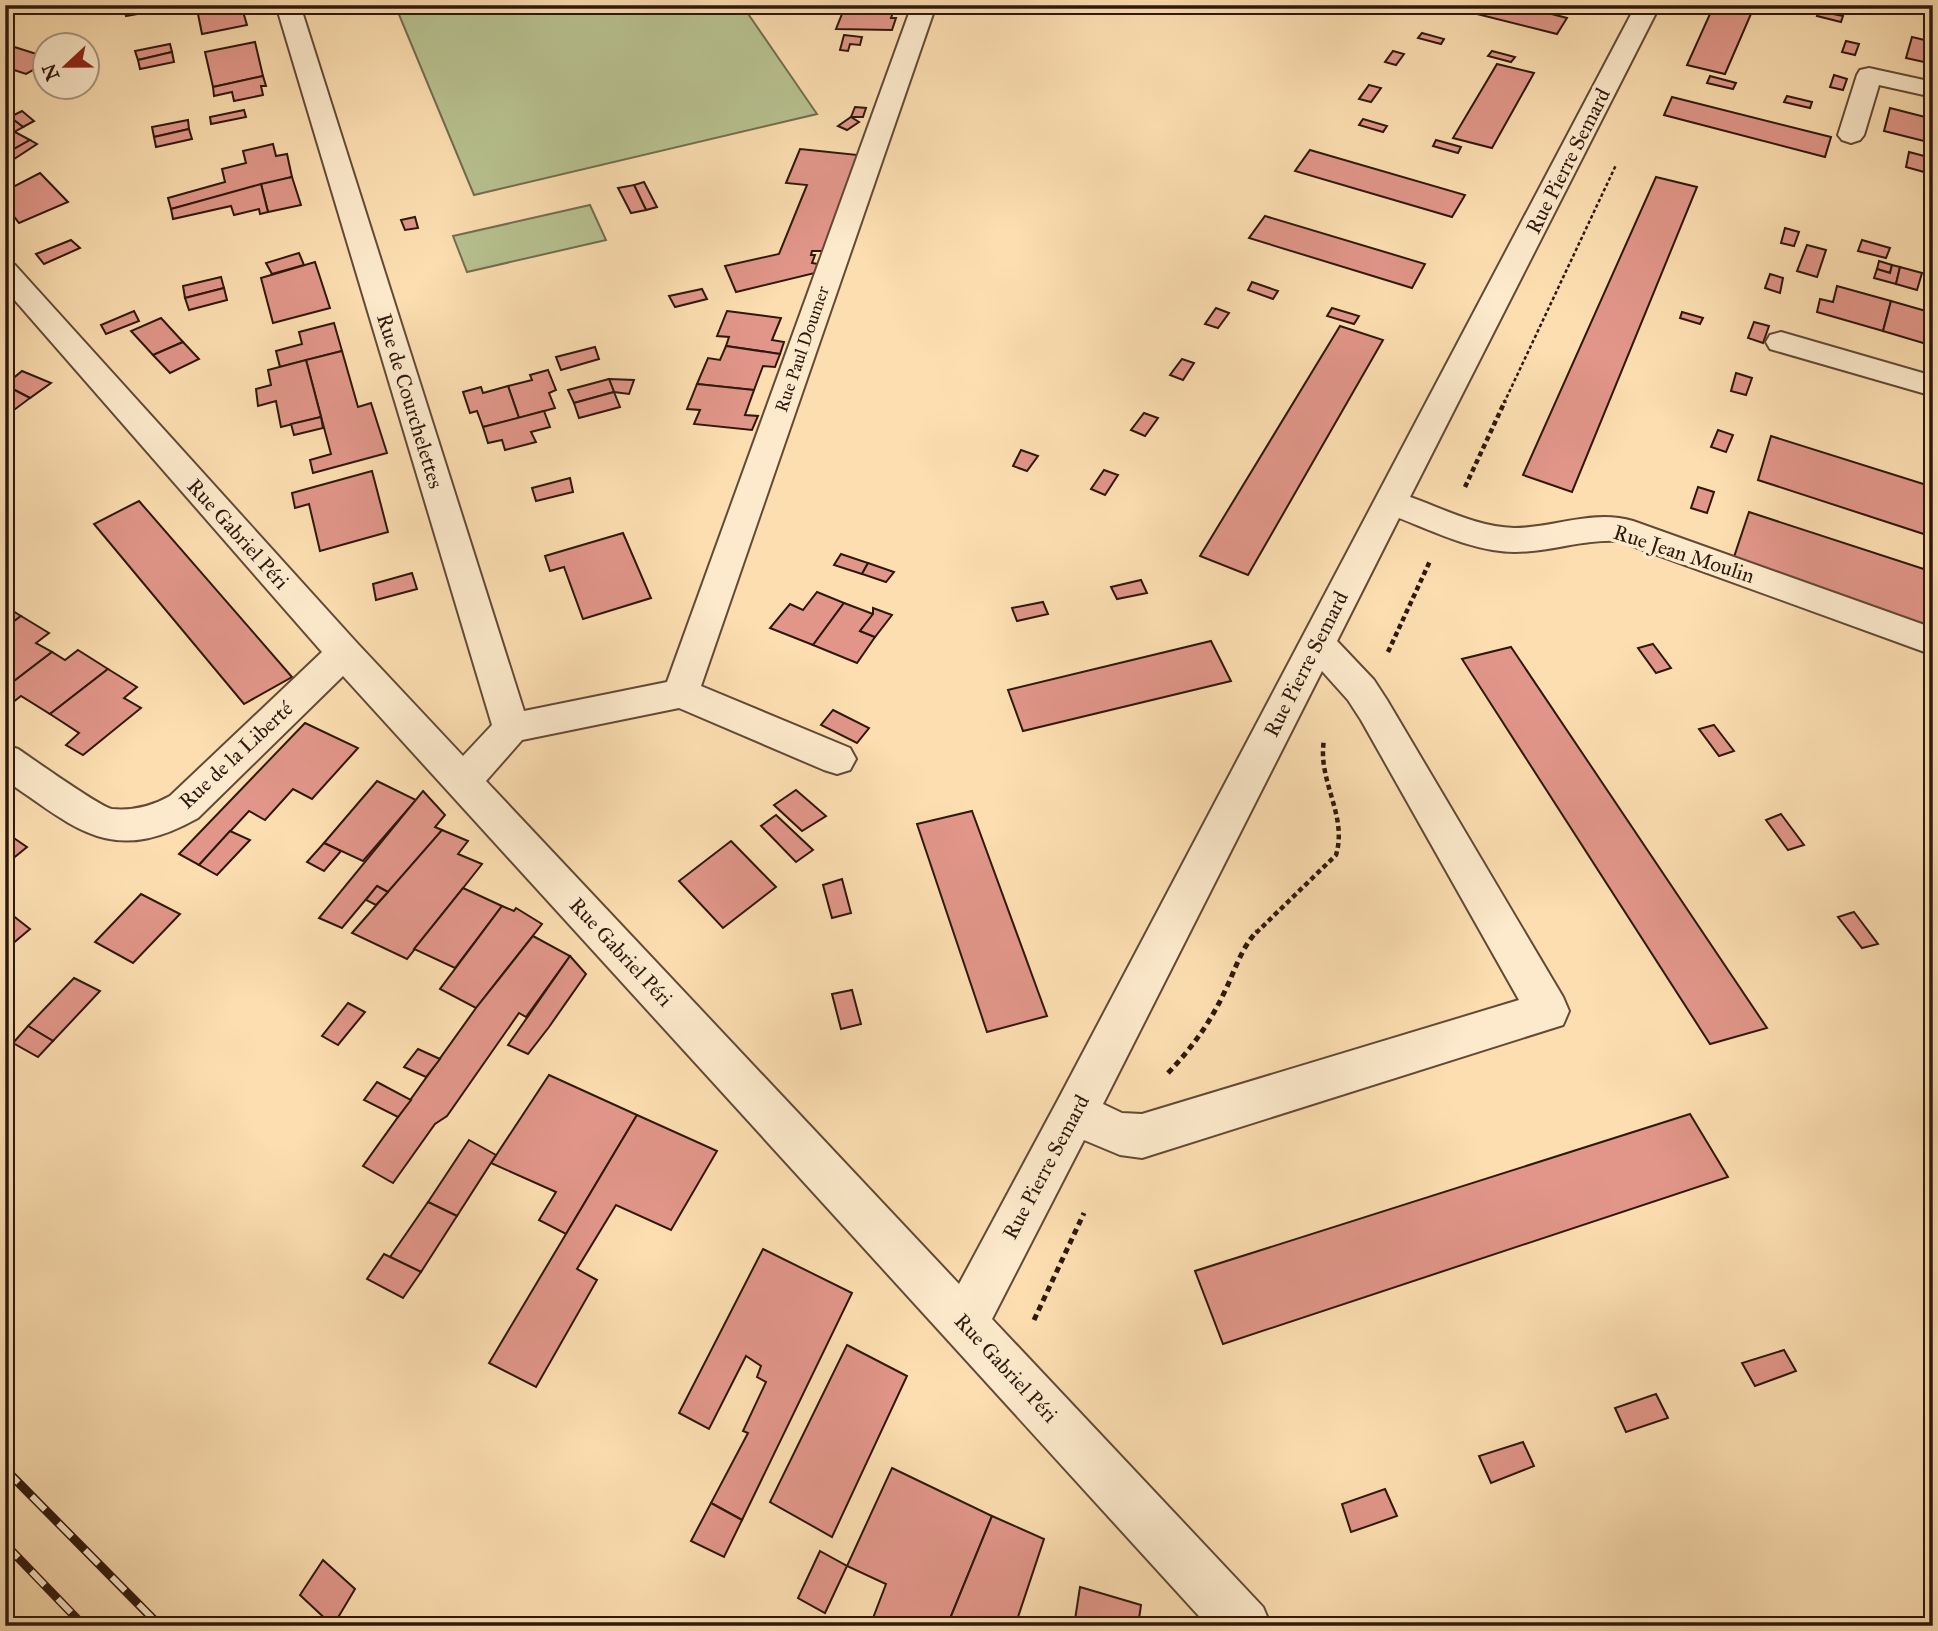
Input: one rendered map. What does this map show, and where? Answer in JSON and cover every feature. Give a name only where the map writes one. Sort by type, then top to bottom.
[{"type":"street","name":"Rue de Courchelettes","points":[[288,5],[511,728]]},
{"type":"street","name":"Rue Paul Doumer","points":[[681,693],[924,5]]},
{"type":"street","name":"Rue Pierre Semard","points":[[964,1322],[1075,1113],[1648,5]]},
{"type":"street","points":[[1852,135],[1869,75],[1933,90]]},
{"type":"street","name":"Rue Gabriel Péri","points":[[5,271],[344,653],[1244,1626]]},
{"type":"street","points":[[1781,342],[1933,386]]},
{"type":"street","name":"Rue Jean Moulin","points":[[1390,502],[1490,537],[1512,540],[1600,527],[1621,529],[1933,642]]},
{"type":"street","points":[[1075,1113],[1120,1135],[1142,1136],[1548,1011],[1374,710],[1361,690],[1317,642]]},
{"type":"street","name":"Rue de la Liberté","points":[[5,760],[95,820],[110,825],[145,824],[166,817],[196,797],[344,653]]},
{"type":"street","points":[[463,782],[511,728],[681,693],[837,759]]},
{"type":"green space","points":[[395,5],[742,5],[817,114],[474,195]]},
{"type":"green space","points":[[590,205],[606,240],[467,272],[453,236]]},
{"type":"building","points":[[154,5],[154,11],[126,16],[124,8]]},
{"type":"building","points":[[196,5],[241,5],[198,14]]},
{"type":"building","points":[[241,5],[247,25],[202,34],[198,14]]},
{"type":"building","points":[[854,5],[904,5],[895,7],[891,18],[896,18],[892,30],[836,29],[842,14],[850,14]]},
{"type":"building","points":[[1441,5],[1516,5],[1567,18],[1557,34]]},
{"type":"building","points":[[1714,5],[1754,7],[1725,74],[1687,65]]},
{"type":"building","points":[[1819,11],[1843,16],[1841,22],[1817,16]]},
{"type":"building","points":[[1422,33],[1444,39],[1441,44],[1418,38]]},
{"type":"building","points":[[844,35],[862,37],[860,45],[850,44],[848,51],[840,50]]},
{"type":"building","points":[[1912,37],[1933,42],[1933,64],[1906,58]]},
{"type":"building","points":[[1846,41],[1859,44],[1855,55],[1842,52]]},
{"type":"building","points":[[255,42],[263,76],[213,87],[205,52]]},
{"type":"building","points":[[5,44],[32,53],[32,71],[26,74],[5,67]]},
{"type":"building","points":[[170,44],[172,52],[138,60],[135,51]]},
{"type":"building","points":[[1393,51],[1404,54],[1396,65],[1385,62]]},
{"type":"building","points":[[1492,51],[1515,57],[1511,62],[1488,56]]},
{"type":"building","points":[[172,52],[174,62],[140,69],[138,60]]},
{"type":"building","points":[[1497,64],[1534,73],[1492,148],[1453,138]]},
{"type":"building","points":[[1834,75],[1847,79],[1843,90],[1830,87]]},
{"type":"building","points":[[263,76],[266,86],[261,86],[263,95],[234,101],[232,92],[214,96],[213,87]]},
{"type":"building","points":[[1710,76],[1736,83],[1733,89],[1707,83]]},
{"type":"building","points":[[1369,85],[1381,88],[1371,102],[1359,99]]},
{"type":"building","points":[[1787,96],[1812,102],[1810,108],[1784,102]]},
{"type":"building","points":[[1672,97],[1831,137],[1825,157],[1664,115]]},
{"type":"building","points":[[855,107],[866,108],[863,117],[851,117]]},
{"type":"building","points":[[1890,108],[1933,119],[1932,143],[1884,131]]},
{"type":"building","points":[[244,110],[246,117],[211,124],[210,117]]},
{"type":"building","points":[[22,111],[34,121],[23,127],[10,117]]},
{"type":"building","points":[[10,117],[23,127],[5,137],[5,120]]},
{"type":"building","points":[[851,117],[859,122],[847,130],[838,126]]},
{"type":"building","points":[[1363,119],[1387,126],[1383,132],[1359,125]]},
{"type":"building","points":[[188,120],[189,129],[154,137],[152,127]]},
{"type":"building","points":[[189,129],[192,139],[156,147],[154,137]]},
{"type":"building","points":[[15,132],[30,140],[5,154],[5,137]]},
{"type":"building","points":[[30,140],[37,144],[5,165],[5,154]]},
{"type":"building","points":[[1436,140],[1461,147],[1458,153],[1433,146]]},
{"type":"building","points":[[273,144],[276,156],[287,154],[292,177],[171,209],[168,198],[225,182],[222,169],[246,163],[243,151]]},
{"type":"building","points":[[800,149],[858,155],[823,251],[812,251],[811,255],[815,255],[812,263],[818,264],[815,273],[736,292],[725,266],[779,254],[807,185],[786,183]]},
{"type":"building","points":[[1310,150],[1465,195],[1452,217],[1295,171]]},
{"type":"building","points":[[1909,152],[1928,157],[1924,172],[1906,167]]},
{"type":"building","points":[[40,173],[68,202],[19,223],[12,214],[6,217],[5,191]]},
{"type":"building","points":[[292,177],[301,205],[268,212],[261,184]]},
{"type":"building","points":[[1656,177],[1697,187],[1572,492],[1523,475]]},
{"type":"building","points":[[644,182],[657,207],[646,210],[634,185]]},
{"type":"building","points":[[261,184],[268,212],[260,214],[259,209],[234,215],[231,206],[173,219],[171,209]]},
{"type":"building","points":[[634,185],[646,210],[631,213],[618,188]]},
{"type":"building","points":[[1265,216],[1425,264],[1412,288],[1249,238]]},
{"type":"building","points":[[415,217],[418,228],[405,230],[401,220]]},
{"type":"building","points":[[1785,228],[1799,232],[1794,246],[1781,243]]},
{"type":"building","points":[[71,240],[80,248],[44,264],[36,254]]},
{"type":"building","points":[[1862,240],[1890,248],[1886,258],[1858,251]]},
{"type":"building","points":[[1807,245],[1826,250],[1817,277],[1797,271]]},
{"type":"building","points":[[299,253],[304,265],[272,274],[266,263]]},
{"type":"building","points":[[1879,261],[1892,265],[1890,273],[1877,269]]},
{"type":"building","points":[[315,262],[330,308],[273,323],[261,278]]},
{"type":"building","points":[[1892,265],[1900,267],[1896,284],[1874,278],[1877,269],[1890,273]]},
{"type":"building","points":[[1900,267],[1922,273],[1917,290],[1896,284]]},
{"type":"building","points":[[1770,274],[1783,278],[1780,293],[1765,288]]},
{"type":"building","points":[[221,277],[224,288],[185,298],[183,286]]},
{"type":"building","points":[[1252,282],[1278,291],[1273,299],[1248,290]]},
{"type":"building","points":[[1837,286],[1891,301],[1883,331],[1817,312],[1820,299],[1833,302]]},
{"type":"building","points":[[224,288],[227,300],[189,310],[185,298]]},
{"type":"building","points":[[702,289],[707,299],[675,307],[669,296]]},
{"type":"building","points":[[1891,301],[1933,313],[1933,346],[1883,331]]},
{"type":"building","points":[[1216,308],[1229,313],[1218,328],[1205,324]]},
{"type":"building","points":[[1332,308],[1359,316],[1354,324],[1327,316]]},
{"type":"building","points":[[134,311],[139,321],[106,334],[101,325]]},
{"type":"building","points":[[727,311],[781,318],[772,340],[784,342],[780,354],[726,346],[729,337],[717,336]]},
{"type":"building","points":[[1682,312],[1703,318],[1700,324],[1680,318]]},
{"type":"building","points":[[161,318],[183,342],[153,355],[131,331]]},
{"type":"building","points":[[1754,322],[1769,326],[1763,343],[1748,338]]},
{"type":"building","points":[[334,323],[342,351],[280,367],[276,351],[302,344],[299,332]]},
{"type":"building","points":[[1340,326],[1383,340],[1248,575],[1200,556]]},
{"type":"building","points":[[183,342],[199,359],[170,373],[153,355]]},
{"type":"building","points":[[726,346],[780,354],[775,367],[763,366],[754,390],[697,384],[708,358],[720,360]]},
{"type":"building","points":[[595,347],[599,359],[561,370],[556,357]]},
{"type":"building","points":[[342,351],[358,407],[371,403],[387,453],[313,473],[310,460],[331,454],[306,360]]},
{"type":"building","points":[[1182,359],[1194,363],[1183,380],[1170,375]]},
{"type":"building","points":[[306,360],[321,417],[281,427],[276,401],[258,406],[256,389],[271,385],[268,370]]},
{"type":"building","points":[[548,370],[556,390],[549,393],[555,408],[519,418],[508,386],[532,380],[530,375]]},
{"type":"building","points":[[22,371],[51,383],[30,398],[5,385]]},
{"type":"building","points":[[1736,373],[1752,378],[1746,395],[1731,391]]},
{"type":"building","points":[[609,379],[634,380],[629,394],[614,392]]},
{"type":"building","points":[[609,379],[614,392],[574,403],[568,390]]},
{"type":"building","points":[[697,384],[754,390],[745,415],[758,416],[752,430],[694,424],[700,410],[687,409]]},
{"type":"building","points":[[5,385],[30,398],[14,410],[5,407]]},
{"type":"building","points":[[508,386],[519,418],[483,427],[477,411],[470,413],[463,392],[481,387],[483,393]]},
{"type":"building","points":[[614,392],[620,407],[579,418],[574,403]]},
{"type":"building","points":[[544,411],[550,427],[531,432],[536,442],[505,450],[502,440],[488,443],[483,427]]},
{"type":"building","points":[[1144,413],[1158,418],[1145,436],[1131,430]]},
{"type":"building","points":[[321,417],[323,428],[294,435],[291,424]]},
{"type":"building","points":[[1718,430],[1733,435],[1726,452],[1711,447]]},
{"type":"building","points":[[1771,436],[1933,487],[1933,537],[1758,480]]},
{"type":"building","points":[[1021,450],[1038,456],[1027,471],[1013,466]]},
{"type":"building","points":[[1104,470],[1118,475],[1105,495],[1091,489]]},
{"type":"building","points":[[372,471],[388,532],[320,551],[309,504],[295,508],[292,493]]},
{"type":"building","points":[[570,478],[573,492],[536,501],[532,488]]},
{"type":"building","points":[[1698,487],[1714,492],[1707,513],[1691,508]]},
{"type":"building","points":[[139,501],[292,677],[244,704],[94,524]]},
{"type":"building","points":[[1749,512],[1933,572],[1933,629],[1733,560]]},
{"type":"building","points":[[623,533],[651,598],[583,619],[564,567],[550,571],[545,556]]},
{"type":"building","points":[[841,554],[868,563],[862,574],[834,565]]},
{"type":"building","points":[[868,563],[894,572],[886,582],[862,574]]},
{"type":"building","points":[[412,573],[417,589],[376,600],[373,584]]},
{"type":"building","points":[[1141,580],[1147,593],[1117,599],[1111,587]]},
{"type":"building","points":[[817,592],[844,603],[813,645],[770,628],[790,604],[803,610]]},
{"type":"building","points":[[1043,602],[1048,614],[1017,621],[1012,608]]},
{"type":"building","points":[[844,603],[873,614],[860,631],[875,637],[857,663],[813,645]]},
{"type":"building","points":[[5,606],[21,616],[5,628]]},
{"type":"building","points":[[873,608],[892,615],[875,637],[860,631],[873,614]]},
{"type":"building","points":[[21,616],[49,633],[36,643],[52,652],[5,688],[5,628]]},
{"type":"building","points":[[1211,641],[1231,681],[1023,731],[1008,690]]},
{"type":"building","points":[[1653,644],[1671,668],[1656,673],[1638,648]]},
{"type":"building","points":[[1511,647],[1767,1028],[1710,1044],[1462,659]]},
{"type":"building","points":[[78,650],[108,669],[50,714],[21,696],[8,706],[5,704],[5,688],[52,652],[65,660]]},
{"type":"building","points":[[108,669],[137,687],[124,698],[141,708],[83,755],[66,745],[79,733],[50,714]]},
{"type":"building","points":[[833,710],[869,728],[857,743],[821,725]]},
{"type":"building","points":[[305,723],[358,748],[312,799],[293,789],[265,820],[249,811],[199,865],[179,854]]},
{"type":"building","points":[[1714,725],[1734,751],[1719,756],[1699,729]]},
{"type":"building","points":[[377,781],[416,800],[363,861],[324,843]]},
{"type":"building","points":[[796,790],[826,816],[802,831],[774,805]]},
{"type":"building","points":[[423,791],[445,815],[435,827],[442,830],[433,842],[388,892],[377,886],[342,928],[319,918]]},
{"type":"building","points":[[972,811],[1047,1016],[987,1032],[917,824]]},
{"type":"building","points":[[1781,814],[1804,845],[1788,850],[1766,820]]},
{"type":"building","points":[[776,815],[813,850],[796,862],[761,826]]},
{"type":"building","points":[[442,830],[468,841],[458,854],[482,864],[407,959],[352,933]]},
{"type":"building","points":[[230,831],[250,840],[217,875],[199,865]]},
{"type":"building","points":[[5,832],[27,847],[5,865]]},
{"type":"building","points":[[731,841],[776,887],[723,928],[679,881]]},
{"type":"building","points":[[324,843],[341,851],[324,871],[307,862]]},
{"type":"building","points":[[842,879],[851,913],[832,918],[823,885]]},
{"type":"building","points":[[377,886],[388,892],[376,905],[366,900]]},
{"type":"building","points":[[463,888],[502,906],[455,968],[414,949]]},
{"type":"building","points":[[141,894],[180,914],[133,963],[95,942]]},
{"type":"building","points":[[502,906],[514,911],[516,908],[542,924],[476,1008],[440,989]]},
{"type":"building","points":[[5,912],[30,929],[5,950]]},
{"type":"building","points":[[1854,912],[1878,944],[1862,948],[1838,917]]},
{"type":"building","points":[[533,936],[570,956],[526,1017],[519,1013],[447,1116],[435,1124],[393,1183],[363,1166],[476,1008]]},
{"type":"building","points":[[570,956],[586,974],[528,1054],[508,1045]]},
{"type":"building","points":[[74,978],[100,991],[53,1041],[28,1026]]},
{"type":"building","points":[[852,990],[861,1024],[841,1029],[832,994]]},
{"type":"building","points":[[348,1003],[365,1012],[338,1045],[322,1036]]},
{"type":"building","points":[[28,1026],[53,1041],[38,1057],[13,1043]]},
{"type":"building","points":[[418,1049],[440,1059],[426,1077],[404,1067]]},
{"type":"building","points":[[549,1075],[637,1115],[566,1234],[539,1220],[556,1192],[491,1163]]},
{"type":"building","points":[[377,1082],[411,1100],[398,1117],[364,1100]]},
{"type":"building","points":[[1690,1114],[1728,1177],[1223,1344],[1195,1271]]},
{"type":"building","points":[[637,1115],[717,1151],[671,1230],[616,1205],[577,1269],[597,1280],[536,1387],[489,1363]]},
{"type":"building","points":[[469,1140],[496,1155],[457,1216],[428,1202]]},
{"type":"building","points":[[428,1202],[457,1216],[421,1272],[390,1257]]},
{"type":"building","points":[[763,1249],[852,1293],[742,1520],[711,1503],[748,1433],[743,1431],[766,1382],[757,1377],[761,1366],[746,1356],[709,1429],[679,1413]]},
{"type":"building","points":[[384,1254],[421,1272],[403,1298],[367,1279]]},
{"type":"building","points":[[847,1345],[907,1376],[832,1537],[770,1502]]},
{"type":"building","points":[[1784,1350],[1796,1371],[1755,1386],[1742,1363]]},
{"type":"building","points":[[1656,1394],[1668,1418],[1626,1432],[1615,1408]]},
{"type":"building","points":[[1523,1442],[1534,1466],[1491,1483],[1479,1456]]},
{"type":"building","points":[[892,1468],[992,1516],[947,1626],[870,1626],[886,1584],[847,1566]]},
{"type":"building","points":[[1385,1489],[1397,1516],[1351,1532],[1342,1504]]},
{"type":"building","points":[[711,1503],[742,1520],[724,1557],[691,1541]]},
{"type":"building","points":[[992,1516],[1044,1539],[1015,1626],[947,1626]]},
{"type":"building","points":[[820,1551],[847,1566],[825,1613],[798,1598]]},
{"type":"building","points":[[323,1560],[355,1589],[333,1626],[300,1595]]},
{"type":"building","points":[[1080,1587],[1141,1605],[1138,1626],[1074,1626]]},
{"type":"railway","points":[[5,1469],[160,1626]]},
{"type":"railway","points":[[5,1544],[84,1626]]}]
